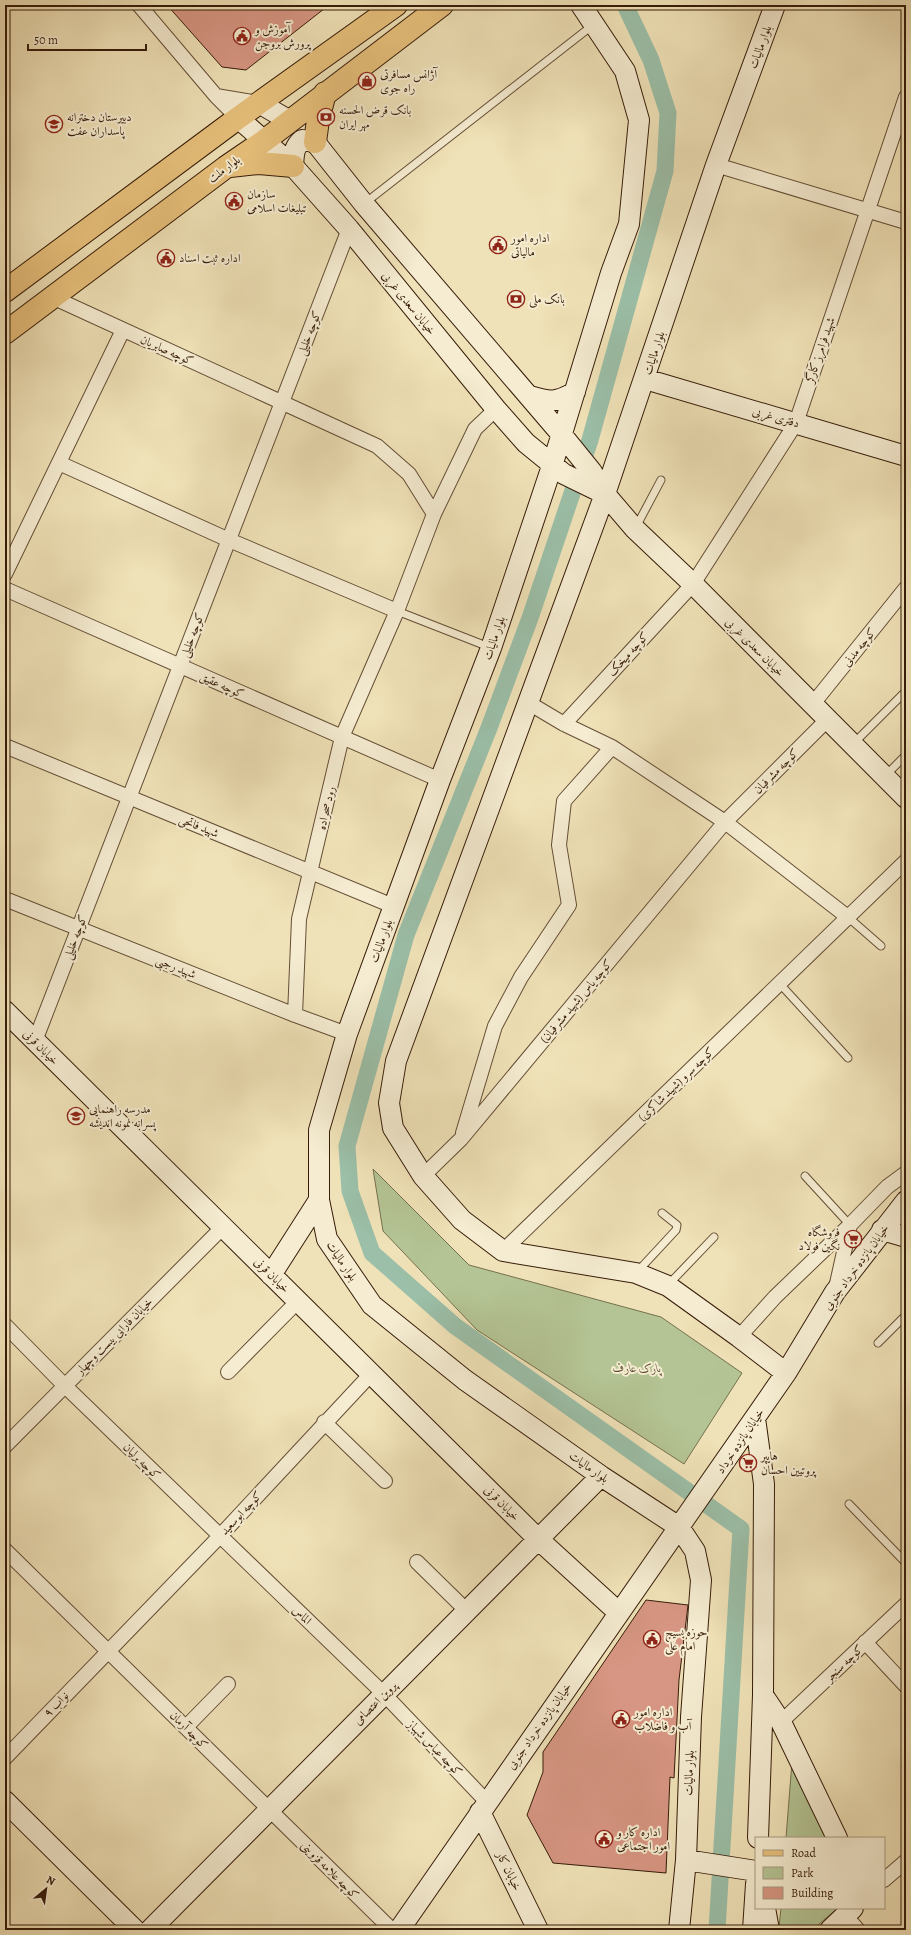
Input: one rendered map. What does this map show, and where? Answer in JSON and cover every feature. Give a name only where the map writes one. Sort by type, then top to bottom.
[{"type":"main road","points":[[5,291],[238,118],[396,5]]},
{"type":"main road","name":"بلوار ملت","points":[[5,333],[226,167],[264,141],[442,5]]},
{"type":"main road","points":[[315,142],[318,120],[325,93]]},
{"type":"main road","points":[[226,167],[259,163],[293,166]]},
{"type":"street","points":[[139,5],[216,96],[238,118]]},
{"type":"street","points":[[567,441],[575,392],[611,273],[629,224],[639,120],[625,71],[581,5]]},
{"type":"street","name":"بلوار مالیات","points":[[775,5],[716,165],[605,494],[527,702],[396,1061],[389,1103],[393,1128],[423,1176],[462,1220],[503,1251],[636,1273],[668,1286],[786,1373]]},
{"type":"street","points":[[216,96],[259,103],[290,121]]},
{"type":"street","name":"شهید فرامرز کارگر","points":[[693,584],[796,423],[906,97]]},
{"type":"street","name":"خیابان سعدی غربی","points":[[238,118],[293,166],[349,230],[496,409],[526,443],[558,470],[587,478],[605,494],[635,529],[693,584],[906,798]]},
{"type":"street","points":[[293,166],[296,145],[302,140],[315,142],[364,204],[567,441],[587,478]]},
{"type":"street","points":[[716,165],[906,222]]},
{"type":"street","name":"کوچه خلیلی","points":[[35,1041],[349,230]]},
{"type":"street","name":"کوچه صابریان","points":[[52,297],[377,446],[409,474],[434,514]]},
{"type":"street","points":[[5,574],[123,330]]},
{"type":"street","name":"دفتری غربی","points":[[645,379],[906,456]]},
{"type":"street","points":[[530,396],[550,402],[563,399],[575,392]]},
{"type":"street","name":"رود صحراده","points":[[295,1015],[299,920],[342,737],[397,611],[434,514],[475,429],[496,409]]},
{"type":"street","name":"بلوار مالیات","points":[[567,441],[558,470],[440,780],[347,1034],[319,1130],[319,1200],[327,1239],[372,1305],[465,1380],[601,1476],[680,1525],[695,1551],[701,1580],[691,1717],[686,1860],[679,1930]]},
{"type":"street","points":[[59,463],[229,540],[397,611]]},
{"type":"street","name":"کوچه میخک","points":[[564,724],[693,584]]},
{"type":"street","name":"کوچه مدنی","points":[[812,705],[906,588]]},
{"type":"street","name":"کوچه عقیق","points":[[5,589],[440,780]]},
{"type":"street","points":[[527,702],[564,724],[612,747],[725,822],[849,918]]},
{"type":"street","name":"کوچه مشرفیان","points":[[725,822],[827,720]]},
{"type":"street","name":"شهید فاتحی","points":[[5,746],[393,906]]},
{"type":"street","points":[[461,1139],[495,1026],[521,977],[569,905],[558,845],[564,801],[612,747]]},
{"type":"street","name":"کوچه یاس (شهید مشرفیان)","points":[[423,1176],[461,1139],[725,822]]},
{"type":"street","name":"کوچه سرو (شهید شاکری)","points":[[503,1251],[849,918],[906,861]]},
{"type":"street","name":"شهید رجبی","points":[[5,899],[79,927],[295,1015],[347,1034]]},
{"type":"street","name":"خیابان قرنی","points":[[5,1011],[538,1539],[618,1612]]},
{"type":"street","points":[[739,1337],[775,1297],[887,1187],[906,1173]]},
{"type":"street","points":[[271,1275],[319,1200]]},
{"type":"street","name":"خیابان پانزده خرداد جنوبی","points":[[797,1356],[835,1292],[906,1201]]},
{"type":"street","points":[[835,1292],[850,1225]]},
{"type":"street","name":"خیابان فارابی بیست وچهار","points":[[5,1446],[223,1227]]},
{"type":"street","points":[[882,1230],[906,1237]]},
{"type":"street","points":[[228,1372],[298,1301]]},
{"type":"street","name":"کوچه برلیان","points":[[5,1325],[65,1386],[220,1536]]},
{"type":"street","name":"خیابان پانزده خرداد","points":[[680,1525],[797,1356]]},
{"type":"street","name":"کوچه ابوسعید","points":[[108,1651],[220,1536],[324,1422],[372,1374]]},
{"type":"street","points":[[755,1418],[764,1484],[762,1695],[758,1837]]},
{"type":"street","points":[[324,1422],[384,1481]]},
{"type":"street","name":"پروین اعتصامی","points":[[150,1930],[601,1476]]},
{"type":"street","name":"خیابان پانزده خرداد جنوبی","points":[[399,1930],[618,1612],[680,1525]]},
{"type":"street","name":"الماس","points":[[220,1536],[384,1694]]},
{"type":"street","name":"کوچه آرمان","points":[[5,1550],[269,1810]]},
{"type":"street","points":[[417,1562],[467,1611]]},
{"type":"street","name":"کوچه سنجر","points":[[782,1722],[906,1604]]},
{"type":"street","points":[[865,1642],[906,1686]]},
{"type":"street","name":"نواب ۹","points":[[5,1758],[108,1651]]},
{"type":"street","points":[[186,1727],[228,1684]]},
{"type":"street","name":"کوچه عباس شهباز","points":[[384,1694],[483,1807]]},
{"type":"street","points":[[762,1695],[782,1722],[837,1837]]},
{"type":"street","points":[[5,1801],[135,1930]]},
{"type":"street","name":"خیابان کار","points":[[483,1807],[538,1930]]},
{"type":"street","name":"کوچه علامه قزوینی","points":[[269,1810],[392,1930]]},
{"type":"street","points":[[686,1860],[755,1872]]},
{"type":"street","points":[[885,1879],[906,1861]]},
{"type":"street","points":[[753,1930],[755,1899]]},
{"type":"street","points":[[765,1909],[770,1930]]},
{"type":"street","points":[[830,1930],[852,1918]]},
{"type":"lane","points":[[364,204],[595,24]]},
{"type":"lane","points":[[635,529],[661,480]]},
{"type":"lane","points":[[397,611],[491,648]]},
{"type":"lane","points":[[852,745],[906,691]]},
{"type":"lane","points":[[884,777],[906,754]]},
{"type":"lane","points":[[849,918],[881,946]]},
{"type":"lane","points":[[780,984],[848,1058]]},
{"type":"lane","points":[[805,1176],[850,1225]]},
{"type":"lane","points":[[636,1273],[676,1230],[677,1225],[662,1213]]},
{"type":"lane","points":[[668,1286],[714,1238]]},
{"type":"lane","points":[[878,1343],[906,1315]]},
{"type":"lane","points":[[849,1504],[906,1563]]},
{"type":"green space","name":"پارک عارف","points":[[373,1169],[469,1265],[661,1317],[742,1373],[684,1464],[477,1330],[383,1231]]},
{"type":"green space","points":[[792,1762],[826,1837],[786,1837]]},
{"type":"green space","points":[[781,1909],[837,1909],[812,1930],[782,1930],[779,1927]]},
{"type":"building","name":"آموزش و پرورش بروجن","points":[[167,5],[329,5],[246,70],[222,67]]},
{"type":"building","points":[[646,1600],[688,1605],[679,1680],[674,1778],[670,1777],[666,1873],[553,1863],[527,1815],[543,1772],[543,1752]]},
{"type":"waterway","points":[[625,5],[651,60],[668,113],[665,171],[590,440],[530,618],[489,728],[406,935],[347,1146],[350,1191],[372,1253],[455,1326],[741,1529],[717,1930]]},
{"type":"place","name":"آموزش و پرورش بروجن","points":[[242,36]]},
{"type":"place","name":"آژانس مسافرتی راه جوی","points":[[367,81]]},
{"type":"place","name":"بانک قرض الحسنه مهر ایران","points":[[326,117]]},
{"type":"place","name":"دبیرستان دخترانه پاسداران عفت","points":[[54,124]]},
{"type":"place","name":"سازمان تبلیغات اسلامی","points":[[234,201]]},
{"type":"place","name":"اداره امور مالیاتی","points":[[498,245]]},
{"type":"place","name":"اداره ثبت اسناد","points":[[166,258]]},
{"type":"place","name":"بانک ملی","points":[[516,299]]},
{"type":"place","name":"مدرسه راهنمایی پسرانه نمونه اندیشه","points":[[76,1116]]},
{"type":"place","name":"فروشگاه نگین فولاد","points":[[853,1239]]},
{"type":"place","name":"هایپر پروتیین احسان","points":[[748,1463]]},
{"type":"place","name":"حوزه بسیج امام علی","points":[[652,1639]]},
{"type":"place","name":"اداره امور آب و فاضلاب","points":[[621,1719]]},
{"type":"place","name":"اداره کار و امور اجتماعی","points":[[604,1839]]}]
